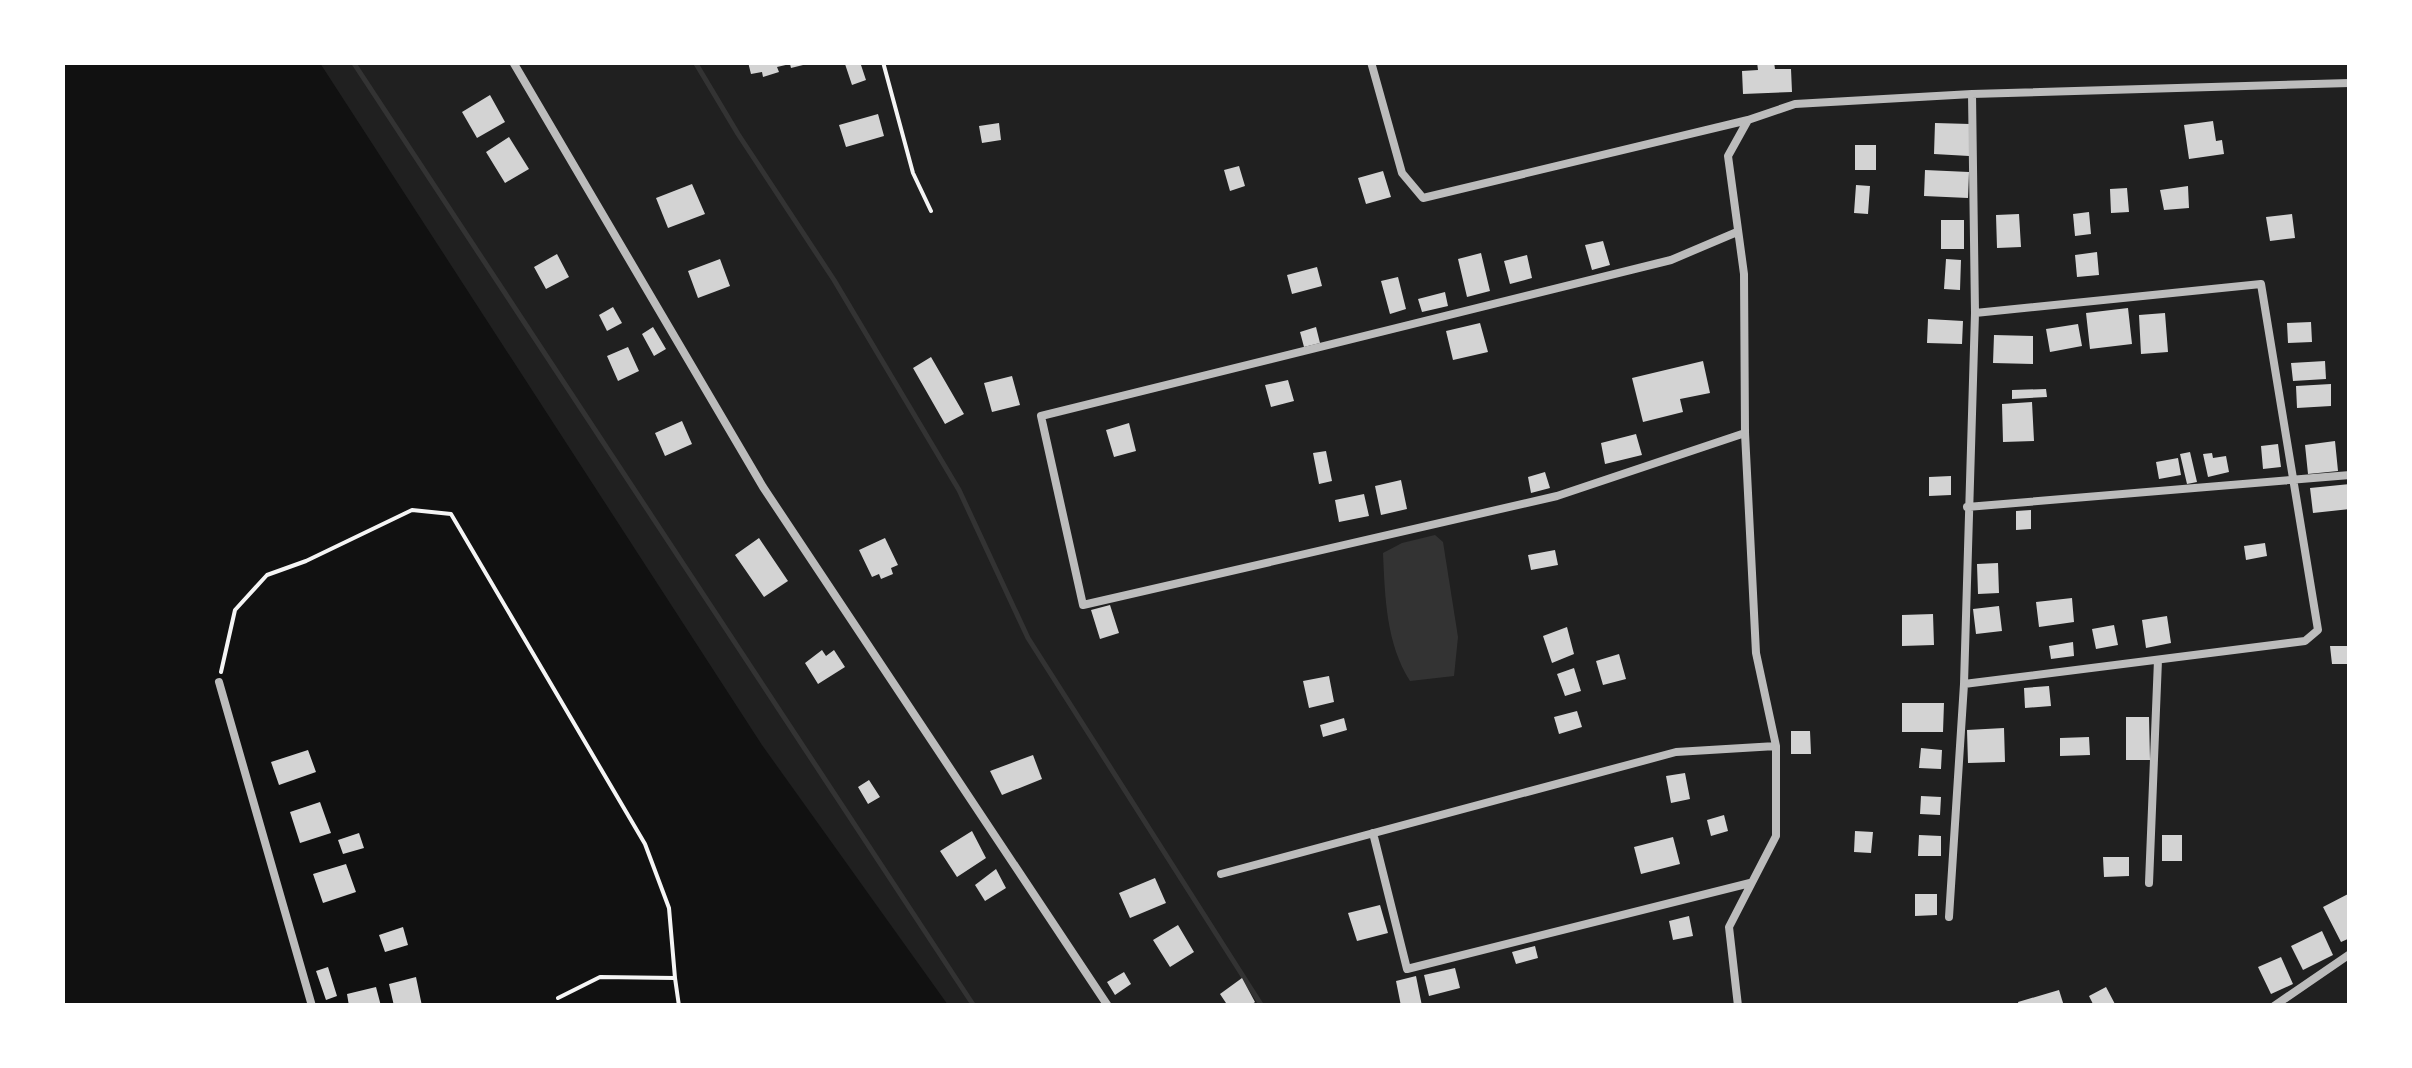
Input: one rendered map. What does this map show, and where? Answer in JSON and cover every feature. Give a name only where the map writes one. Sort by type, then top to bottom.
[{"type":"street","points":[[513,62],[762,487],[1108,1006]]},
{"type":"street","points":[[1371,62],[1402,173],[1423,198],[1748,120],[1794,104],[1972,94],[2350,84]]},
{"type":"street","points":[[1949,917],[1964,684],[1975,313],[1972,94]]},
{"type":"street","points":[[1738,1006],[1729,927],[1776,836],[1776,746],[1756,653],[1745,433],[1744,274],[1728,156],[1748,120]]},
{"type":"street","points":[[1737,232],[1672,260],[1458,316],[1041,416],[1083,605],[1557,496],[1745,433]]},
{"type":"street","points":[[1964,684],[2305,641],[2318,630],[2261,284],[1975,313]]},
{"type":"street","points":[[1967,507],[2350,475]]},
{"type":"street","points":[[2149,883],[2158,660]]},
{"type":"street","points":[[219,682],[312,1006]]},
{"type":"street","points":[[1221,874],[1676,752],[1776,746]]},
{"type":"street","points":[[1372,834],[1407,969],[1750,883]]},
{"type":"street","points":[[2274,1006],[2350,954]]},
{"type":"path","points":[[883,62],[912,173],[931,211]]},
{"type":"path","points":[[219,682],[234,610],[268,575],[412,510],[450,514],[645,844],[670,908],[679,1006]]},
{"type":"path","points":[[558,998],[600,978],[676,978]]},
{"type":"shaded area","points":[[320,63],[2349,63],[2349,1005],[948,1005],[762,745]]},
{"type":"shaded area","points":[[1435,535],[1443,542],[1458,637],[1454,676],[1410,681],[1391,635],[1383,553],[1402,543]]},
{"type":"building","points":[[748,62],[807,64],[777,67],[779,72],[763,77],[762,72],[751,74]]},
{"type":"building","points":[[860,62],[866,80],[852,85],[845,64]]},
{"type":"building","points":[[1757,62],[1774,62],[1775,69],[1791,69],[1792,92],[1743,94],[1742,71],[1758,70]]},
{"type":"building","points":[[490,95],[505,122],[477,138],[462,112]]},
{"type":"building","points":[[878,114],[884,136],[846,147],[839,125]]},
{"type":"building","points":[[2213,121],[2216,141],[2222,140],[2224,154],[2189,159],[2184,125]]},
{"type":"building","points":[[999,123],[1001,140],[982,143],[979,126]]},
{"type":"building","points":[[1935,123],[1970,124],[1969,156],[1934,154]]},
{"type":"building","points":[[509,137],[529,169],[505,183],[486,152]]},
{"type":"building","points":[[1855,145],[1876,145],[1876,170],[1855,170]]},
{"type":"building","points":[[1239,166],[1245,186],[1230,191],[1224,170]]},
{"type":"building","points":[[1925,170],[1969,172],[1968,198],[1924,196]]},
{"type":"building","points":[[1383,171],[1391,197],[1366,204],[1358,178]]},
{"type":"building","points":[[692,184],[705,214],[668,228],[656,198]]},
{"type":"building","points":[[1856,185],[1870,186],[1868,214],[1854,213]]},
{"type":"building","points":[[2188,186],[2189,208],[2164,210],[2160,190]]},
{"type":"building","points":[[2127,188],[2129,212],[2111,213],[2110,189]]},
{"type":"building","points":[[2089,212],[2091,234],[2075,236],[2073,214]]},
{"type":"building","points":[[2019,214],[2021,247],[1997,248],[1996,215]]},
{"type":"building","points":[[2292,214],[2295,238],[2270,241],[2266,217]]},
{"type":"building","points":[[1941,220],[1964,220],[1964,249],[1941,249]]},
{"type":"building","points":[[1603,241],[1610,265],[1592,270],[1585,245]]},
{"type":"building","points":[[2097,252],[2099,275],[2077,277],[2075,255]]},
{"type":"building","points":[[1481,253],[1490,291],[1467,297],[1458,259]]},
{"type":"building","points":[[557,254],[569,277],[546,289],[534,267]]},
{"type":"building","points":[[1527,255],[1532,278],[1510,284],[1504,261]]},
{"type":"building","points":[[720,259],[730,286],[698,298],[688,271]]},
{"type":"building","points":[[1946,259],[1961,260],[1960,290],[1944,289]]},
{"type":"building","points":[[1317,267],[1322,286],[1292,294],[1287,275]]},
{"type":"building","points":[[1398,277],[1406,309],[1390,314],[1381,281]]},
{"type":"building","points":[[1445,292],[1448,306],[1422,312],[1418,299]]},
{"type":"building","points":[[613,307],[622,323],[607,331],[599,315]]},
{"type":"building","points":[[2128,308],[2132,344],[2090,349],[2086,313]]},
{"type":"building","points":[[2165,313],[2168,352],[2141,354],[2139,315]]},
{"type":"building","points":[[1928,319],[1963,321],[1962,344],[1927,343]]},
{"type":"building","points":[[2311,322],[2312,342],[2288,343],[2287,323]]},
{"type":"building","points":[[1480,323],[1488,352],[1453,360],[1446,331]]},
{"type":"building","points":[[2078,324],[2082,346],[2050,352],[2046,329]]},
{"type":"building","points":[[653,327],[666,349],[654,356],[642,334]]},
{"type":"building","points":[[1316,327],[1320,343],[1304,347],[1300,332]]},
{"type":"building","points":[[1994,335],[2033,336],[2033,364],[1993,363]]},
{"type":"building","points":[[628,347],[639,371],[618,381],[607,356]]},
{"type":"building","points":[[931,357],[964,414],[945,424],[913,368]]},
{"type":"building","points":[[1703,361],[1710,393],[1680,399],[1683,412],[1643,422],[1632,378]]},
{"type":"building","points":[[2325,361],[2326,379],[2293,381],[2291,363]]},
{"type":"building","points":[[1012,376],[1020,405],[992,412],[984,383]]},
{"type":"building","points":[[1288,380],[1294,401],[1271,407],[1265,385]]},
{"type":"building","points":[[2331,384],[2331,406],[2297,408],[2296,386]]},
{"type":"building","points":[[2046,389],[2047,397],[2012,399],[2012,390]]},
{"type":"building","points":[[2032,402],[2034,441],[2003,442],[2002,404]]},
{"type":"building","points":[[682,421],[692,444],[665,456],[655,433]]},
{"type":"building","points":[[1129,423],[1136,451],[1114,457],[1106,430]]},
{"type":"building","points":[[1636,434],[1642,455],[1605,464],[1601,443]]},
{"type":"building","points":[[2335,441],[2338,471],[2308,474],[2305,445]]},
{"type":"building","points":[[2278,444],[2281,467],[2263,469],[2261,446]]},
{"type":"building","points":[[1326,451],[1332,481],[1319,484],[1313,453]]},
{"type":"building","points":[[2190,452],[2197,482],[2187,484],[2180,454]]},
{"type":"building","points":[[2212,453],[2213,458],[2226,456],[2229,472],[2208,477],[2203,454]]},
{"type":"building","points":[[2178,458],[2181,475],[2159,479],[2156,462]]},
{"type":"building","points":[[1545,472],[1550,488],[1531,493],[1528,477]]},
{"type":"building","points":[[1951,476],[1951,495],[1929,496],[1929,477]]},
{"type":"building","points":[[1401,480],[1407,509],[1381,515],[1375,486]]},
{"type":"building","points":[[2350,484],[2350,509],[2313,513],[2310,488]]},
{"type":"building","points":[[1364,494],[1369,516],[1339,522],[1335,500]]},
{"type":"building","points":[[2031,510],[2031,529],[2016,530],[2016,511]]},
{"type":"building","points":[[759,538],[788,581],[764,597],[735,555]]},
{"type":"building","points":[[885,538],[898,565],[891,568],[893,574],[881,579],[879,574],[872,577],[859,550]]},
{"type":"building","points":[[2265,543],[2267,556],[2246,560],[2244,546]]},
{"type":"building","points":[[1555,550],[1558,565],[1531,570],[1528,555]]},
{"type":"building","points":[[1998,563],[1999,593],[1978,594],[1977,564]]},
{"type":"building","points":[[2072,598],[2074,622],[2039,627],[2036,602]]},
{"type":"building","points":[[1110,605],[1119,633],[1100,639],[1091,610]]},
{"type":"building","points":[[1999,606],[2002,631],[1976,634],[1973,609]]},
{"type":"building","points":[[1933,614],[1934,645],[1902,646],[1902,615]]},
{"type":"building","points":[[2167,616],[2171,643],[2146,648],[2142,620]]},
{"type":"building","points":[[2114,625],[2118,645],[2096,649],[2092,629]]},
{"type":"building","points":[[1567,627],[1574,654],[1552,663],[1543,636]]},
{"type":"building","points":[[2073,642],[2074,656],[2051,659],[2049,646]]},
{"type":"building","points":[[2330,646],[2350,646],[2350,664],[2332,664]]},
{"type":"building","points":[[822,650],[826,656],[834,650],[845,667],[818,684],[805,663]]},
{"type":"building","points":[[1619,654],[1626,679],[1603,685],[1596,661]]},
{"type":"building","points":[[1574,668],[1581,691],[1565,696],[1557,674]]},
{"type":"building","points":[[1329,676],[1334,702],[1309,708],[1303,681]]},
{"type":"building","points":[[2049,686],[2051,706],[2025,708],[2024,688]]},
{"type":"building","points":[[1902,703],[1944,703],[1943,732],[1902,732]]},
{"type":"building","points":[[1577,711],[1582,727],[1559,734],[1554,717]]},
{"type":"building","points":[[2126,717],[2149,717],[2150,760],[2126,760]]},
{"type":"building","points":[[1344,718],[1347,730],[1323,737],[1320,725]]},
{"type":"building","points":[[2004,728],[2005,762],[1968,763],[1967,730]]},
{"type":"building","points":[[1791,731],[1810,731],[1811,754],[1791,754]]},
{"type":"building","points":[[2089,737],[2090,755],[2060,756],[2060,738]]},
{"type":"building","points":[[1921,748],[1942,750],[1941,769],[1919,768]]},
{"type":"building","points":[[308,750],[316,772],[279,785],[271,762]]},
{"type":"building","points":[[1033,755],[1042,779],[1002,795],[990,771]]},
{"type":"building","points":[[1685,773],[1690,799],[1671,803],[1666,776]]},
{"type":"building","points":[[869,780],[880,797],[868,804],[858,787]]},
{"type":"building","points":[[1921,796],[1941,797],[1940,815],[1920,814]]},
{"type":"building","points":[[320,802],[331,833],[300,843],[290,812]]},
{"type":"building","points":[[1724,815],[1728,831],[1711,836],[1707,820]]},
{"type":"building","points":[[972,831],[986,858],[957,877],[940,851]]},
{"type":"building","points":[[1855,831],[1873,832],[1871,853],[1854,852]]},
{"type":"building","points":[[359,833],[364,848],[343,854],[338,840]]},
{"type":"building","points":[[1919,835],[1941,836],[1941,856],[1918,856]]},
{"type":"building","points":[[2162,835],[2182,835],[2182,861],[2162,861]]},
{"type":"building","points":[[1673,837],[1680,864],[1641,874],[1634,847]]},
{"type":"building","points":[[2103,857],[2129,857],[2129,876],[2104,877]]},
{"type":"building","points":[[346,864],[356,892],[323,903],[313,874]]},
{"type":"building","points":[[996,869],[1006,888],[985,901],[975,885]]},
{"type":"building","points":[[1155,878],[1166,903],[1130,918],[1119,893]]},
{"type":"building","points":[[2350,893],[2350,938],[2341,942],[2323,907]]},
{"type":"building","points":[[1915,894],[1937,894],[1937,915],[1915,916]]},
{"type":"building","points":[[1380,905],[1388,933],[1357,941],[1348,913]]},
{"type":"building","points":[[1689,916],[1693,936],[1673,940],[1669,921]]},
{"type":"building","points":[[1178,925],[1194,952],[1170,967],[1153,940]]},
{"type":"building","points":[[403,927],[408,945],[385,952],[379,935]]},
{"type":"building","points":[[2322,931],[2333,955],[2303,970],[2291,946]]},
{"type":"building","points":[[1535,946],[1538,958],[1516,964],[1512,952]]},
{"type":"building","points":[[2281,957],[2293,984],[2271,994],[2258,967]]},
{"type":"building","points":[[328,967],[337,996],[326,1000],[316,971]]},
{"type":"building","points":[[1455,968],[1460,988],[1429,996],[1424,975]]},
{"type":"building","points":[[1124,972],[1131,984],[1115,995],[1107,982]]},
{"type":"building","points":[[1416,976],[1422,1006],[1401,1006],[1396,981]]},
{"type":"building","points":[[416,977],[422,1006],[394,1006],[389,984]]},
{"type":"building","points":[[1242,978],[1255,1002],[1250,1006],[1228,1006],[1220,994]]},
{"type":"building","points":[[376,987],[381,1006],[349,1006],[347,994]]},
{"type":"building","points":[[2106,987],[2116,1006],[2094,1006],[2089,996]]},
{"type":"building","points":[[2059,990],[2064,1006],[2019,1006],[2018,1002]]},
{"type":"waterway","points":[[353,62],[974,1006]]},
{"type":"waterway","points":[[695,62],[834,280],[959,490],[1028,638],[1262,1006]]}]
